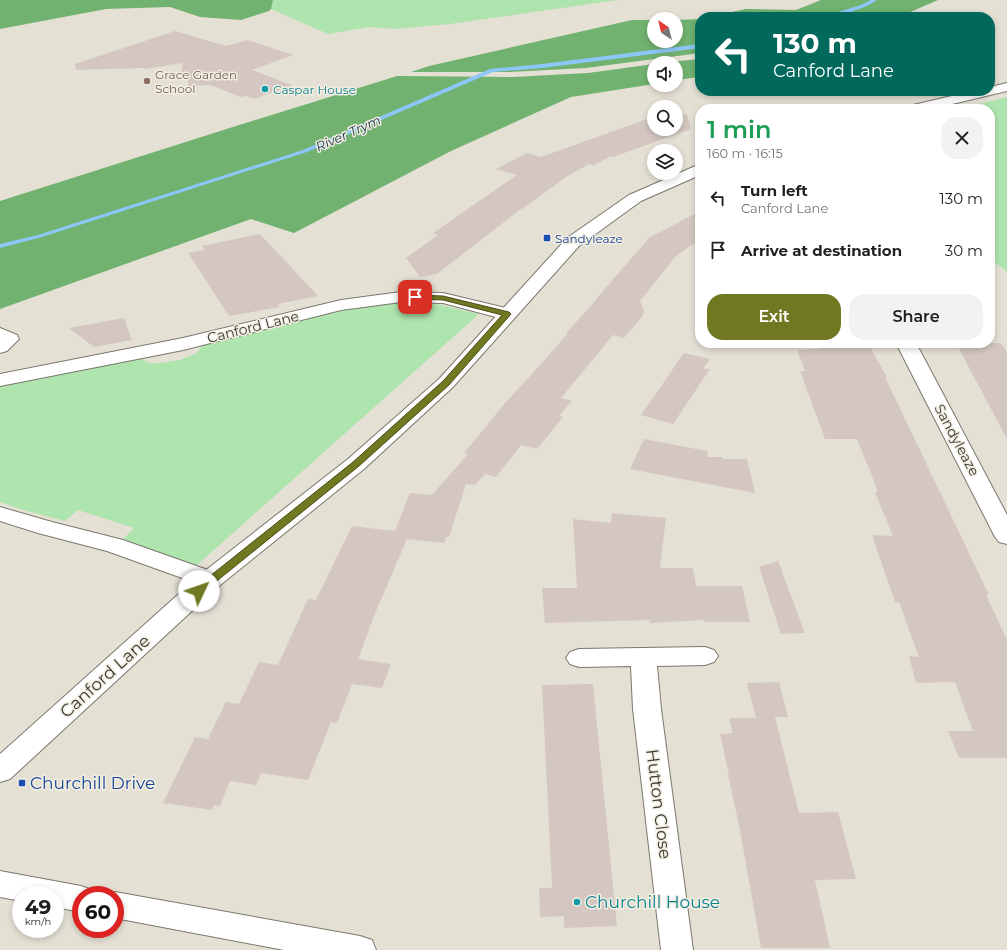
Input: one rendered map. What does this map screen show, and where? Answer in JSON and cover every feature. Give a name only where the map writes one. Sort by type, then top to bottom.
[{"type":"street","points":[[995,90],[1007,87]]},
{"type":"street","points":[[935,104],[969,96]]},
{"type":"street","name":"Canford Lane","points":[[0,771],[210,580],[362,459],[446,383],[573,242],[635,198],[695,171]]},
{"type":"street","name":"Canford Lane","points":[[0,380],[184,344],[341,305],[401,297],[443,298],[507,314]]},
{"type":"street","points":[[0,334],[10,339],[0,347]]},
{"type":"street","name":"Sandyleaze","points":[[909,348],[1007,537]]},
{"type":"street","points":[[0,514],[46,528],[115,544],[210,580]]},
{"type":"street","points":[[579,658],[705,656]]},
{"type":"street","name":"Hutton Close","points":[[643,657],[647,709],[677,950]]},
{"type":"street","points":[[0,884],[72,897]]},
{"type":"street","points":[[124,907],[360,950]]},
{"type":"green space","points":[[0,0],[273,0],[269,11],[241,20],[200,17],[170,7],[106,9],[0,29]]},
{"type":"green space","points":[[273,0],[618,0],[450,24],[397,29],[369,27],[328,34],[271,9]]},
{"type":"green space","points":[[821,0],[938,0],[910,12],[732,12],[746,9],[796,10]]},
{"type":"green space","points":[[695,19],[695,54],[677,56],[647,56],[647,60],[586,68],[510,72],[411,72],[429,66],[632,20],[647,20],[647,48],[683,48],[683,20]]},
{"type":"green space","points":[[695,59],[695,78],[683,79],[683,61]]},
{"type":"green space","points":[[647,65],[647,85],[571,97],[451,151],[294,233],[251,219],[0,309],[0,201],[397,76],[514,77],[588,73]]},
{"type":"green space","points":[[1007,97],[1007,272],[995,262],[995,104],[978,104]]},
{"type":"green space","points":[[402,302],[436,304],[479,314],[196,566],[123,539],[134,528],[78,510],[65,521],[23,510],[0,502],[0,386],[62,371],[139,357],[149,363],[180,360],[197,353],[203,345],[345,310]]},
{"type":"building","points":[[175,31],[226,46],[248,40],[293,55],[252,70],[292,85],[254,99],[247,96],[240,97],[211,85],[188,86],[188,73],[181,73],[183,63],[145,69],[76,70],[75,64]]},
{"type":"building","points":[[687,114],[691,129],[683,132],[683,115]]},
{"type":"building","points":[[647,119],[647,136],[672,136],[613,157],[611,156],[593,166],[589,164],[566,177],[521,209],[437,274],[420,277],[406,258],[438,235],[433,233],[517,175],[496,169],[527,153],[541,157]]},
{"type":"building","points":[[695,214],[695,243],[676,256],[640,301],[644,310],[642,317],[624,338],[613,335],[561,398],[572,401],[559,416],[563,417],[537,449],[521,445],[496,477],[485,474],[475,485],[466,484],[449,537],[446,537],[444,543],[407,539],[376,611],[358,659],[391,664],[382,688],[352,684],[337,723],[331,722],[308,780],[261,773],[256,785],[230,781],[220,806],[214,805],[212,810],[163,803],[195,737],[208,739],[226,702],[239,704],[259,662],[278,665],[308,599],[316,600],[352,526],[395,531],[410,493],[432,495],[468,454],[464,453],[506,402],[542,363],[568,333],[566,333],[649,238]]},
{"type":"building","points":[[260,234],[318,296],[278,304],[280,307],[229,316],[188,253],[205,250],[202,246]]},
{"type":"building","points":[[124,318],[132,340],[94,347],[69,328]]},
{"type":"building","points":[[995,343],[1001,343],[1007,352],[1007,439],[959,348],[995,348]]},
{"type":"building","points":[[871,348],[887,377],[885,377],[989,595],[986,595],[1007,640],[1007,758],[959,758],[948,731],[973,731],[955,682],[916,683],[909,656],[919,657],[899,602],[895,602],[872,535],[893,536],[875,492],[878,491],[857,439],[825,439],[800,371],[805,371],[797,350]]},
{"type":"building","points":[[684,353],[710,359],[703,369],[710,369],[673,424],[641,415]]},
{"type":"building","points":[[644,439],[707,451],[708,457],[722,457],[723,459],[747,459],[755,493],[630,469]]},
{"type":"building","points":[[612,513],[666,518],[660,568],[693,568],[696,586],[742,586],[750,622],[704,622],[703,620],[650,623],[650,620],[545,623],[542,588],[577,588],[573,519],[611,523]]},
{"type":"building","points":[[778,561],[805,633],[781,634],[759,567]]},
{"type":"building","points":[[779,682],[788,717],[775,717],[799,813],[838,812],[856,879],[815,880],[830,948],[761,948],[739,825],[720,734],[733,733],[729,718],[756,718],[747,683]]},
{"type":"building","points":[[593,684],[617,926],[564,928],[564,916],[540,917],[539,888],[552,888],[542,685]]},
{"type":"waterway","name":"River Trym","points":[[842,12],[863,6],[875,0]]},
{"type":"waterway","name":"River Trym","points":[[0,246],[40,236],[305,151],[492,70],[542,66],[695,47]]},
{"type":"place","name":"Grace Garden School","points":[[147,81]]},
{"type":"place","name":"Caspar House","points":[[265,89]]},
{"type":"place","name":"Sandyleaze","points":[[547,238]]},
{"type":"place","name":"Churchill Drive","points":[[22,783]]},
{"type":"place","name":"Churchill House","points":[[577,902]]},
{"type":"route","points":[[199,591],[210,580],[356,464],[446,383],[507,314],[443,298],[415,297]]}]
